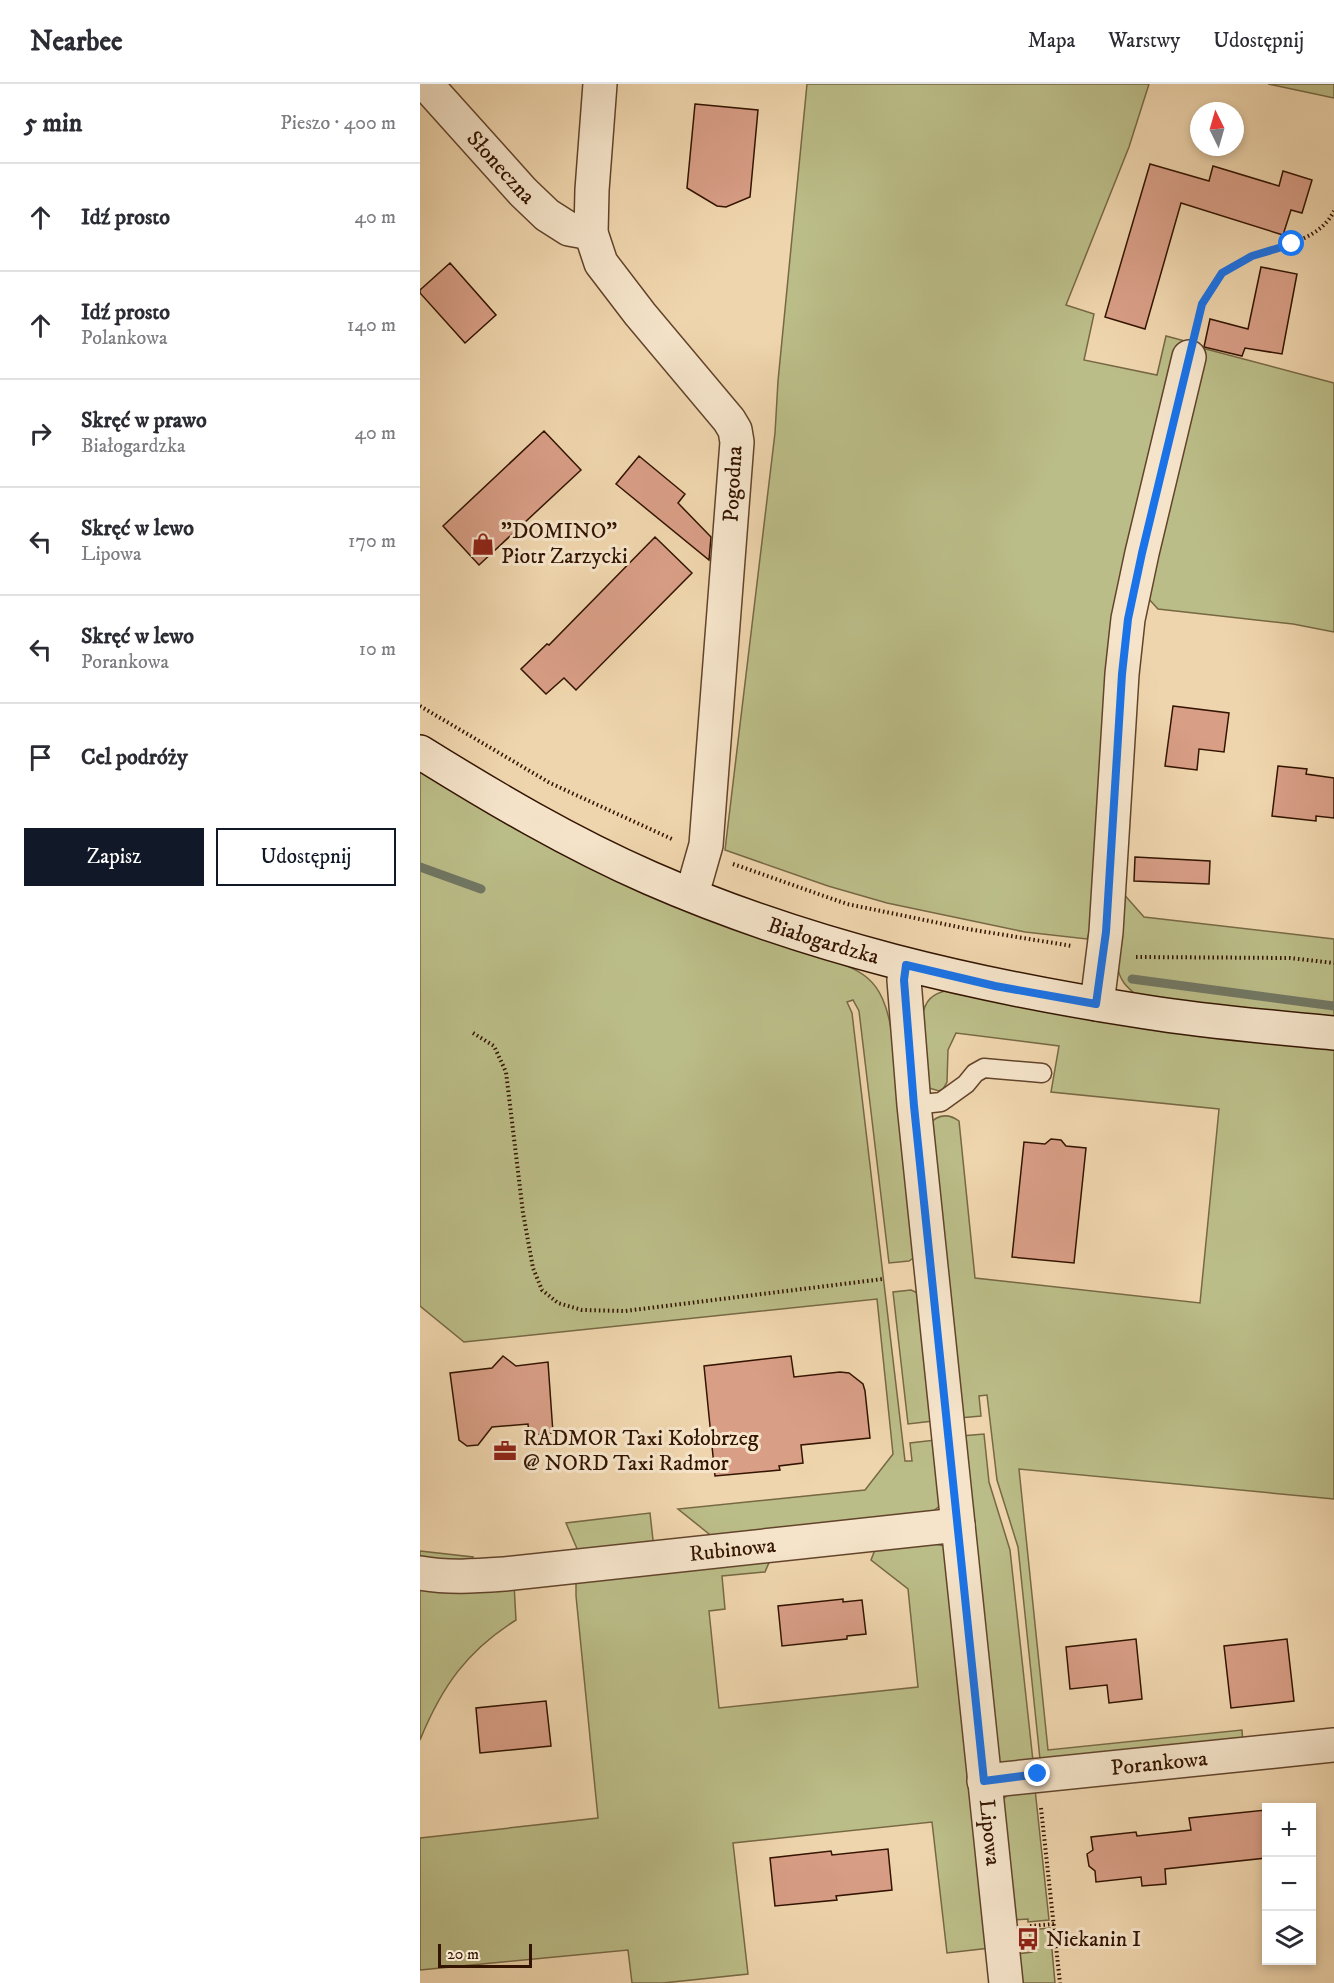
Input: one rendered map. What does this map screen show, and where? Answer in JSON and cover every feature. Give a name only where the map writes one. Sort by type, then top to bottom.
[{"type":"street","name":"Słoneczna","points":[[426,84],[523,192],[547,215],[569,229],[591,232]]},
{"type":"street","name":"Pogodna","points":[[600,84],[591,232],[602,263],[640,314],[735,430],[736,453],[704,854],[690,894]]},
{"type":"street","points":[[1096,1004],[1104,951],[1122,674],[1128,619],[1189,357]]},
{"type":"street","name":"Białogardzka","points":[[420,752],[500,800],[641,874],[800,935],[906,965],[1004,987],[1096,1004],[1148,1013],[1334,1033]]},
{"type":"street","name":"Lipowa","points":[[906,965],[904,980],[914,1106],[1006,1983]]},
{"type":"street","name":"Rubinowa","points":[[420,1573],[460,1577],[505,1574],[958,1525]]},
{"type":"street","name":"Porankowa","points":[[984,1781],[1334,1744]]},
{"type":"lane","points":[[914,1106],[941,1102],[984,1068],[1042,1073]]},
{"type":"path","points":[[1189,357],[1202,304],[1222,273],[1252,256],[1292,244],[1329,222],[1334,211]]},
{"type":"path","points":[[420,706],[549,783],[704,854],[848,904],[968,929],[1141,957],[1290,958],[1334,963]]},
{"type":"path","points":[[473,1033],[494,1046],[506,1072],[533,1268],[542,1290],[558,1302],[582,1310],[625,1311],[883,1279]]},
{"type":"path","points":[[1041,1800],[1060,1983]]},
{"type":"path","points":[[1032,1926],[1054,1924]]},
{"type":"green space","points":[[807,84],[1149,84],[1129,147],[1066,305],[1094,314],[1084,360],[1157,375],[1166,336],[1185,341],[1092,925],[1087,939],[1025,932],[887,903],[828,886],[725,850],[775,433]]},
{"type":"green space","points":[[1268,84],[1334,84],[1334,98],[1273,85]]},
{"type":"green space","points":[[1202,348],[1334,383],[1334,632],[1293,624],[1158,609],[1147,597]]},
{"type":"green space","points":[[420,770],[743,931],[854,969],[875,985],[888,1013],[892,1034],[916,1256],[909,1261],[889,1263],[859,1011],[853,1000],[847,1002],[852,1013],[905,1461],[912,1461],[910,1443],[935,1440],[942,1504],[931,1513],[719,1542],[678,1509],[865,1490],[893,1454],[877,1299],[464,1342],[420,1306]]},
{"type":"green space","points":[[1121,891],[1144,917],[1334,939],[1334,1018],[1139,997],[1124,983],[1117,964]]},
{"type":"green space","points":[[948,990],[1334,1047],[1334,1499],[1019,1469],[1048,1750],[1242,1730],[1243,1744],[1040,1759],[1018,1547],[997,1480],[987,1395],[979,1396],[981,1416],[959,1418],[928,1125],[943,1116],[959,1121],[975,1278],[1200,1303],[1219,1109],[1051,1092],[1059,1046],[956,1033],[948,1050],[947,1082],[939,1091],[929,1088],[922,1017],[930,999]]},
{"type":"green space","points":[[911,1290],[920,1294],[933,1421],[908,1424],[893,1292]]},
{"type":"green space","points":[[984,1434],[989,1482],[1010,1550],[1033,1761],[1008,1763],[995,1761],[961,1436]]},
{"type":"green space","points":[[650,1513],[654,1549],[581,1558],[566,1523]]},
{"type":"green space","points":[[922,1540],[947,1547],[990,1948],[947,1953],[932,1822],[733,1843],[748,1974],[663,1983],[632,1983],[628,1950],[420,1970],[420,1838],[598,1818],[576,1596],[576,1573],[773,1553],[765,1572],[722,1576],[725,1609],[709,1611],[719,1708],[918,1687],[908,1589],[871,1560],[878,1542]]},
{"type":"green space","points":[[420,1551],[473,1557],[467,1570],[420,1565]]},
{"type":"green space","points":[[420,1583],[514,1584],[516,1620],[483,1644],[458,1671],[437,1703],[420,1740]]},
{"type":"green space","points":[[1035,1789],[1049,1920],[1028,1922],[1028,1919],[1013,1920],[999,1803],[1011,1792]]},
{"type":"green space","points":[[1050,1928],[1055,1983],[1020,1983],[1017,1954],[1032,1952],[1029,1930]]},
{"type":"building","points":[[695,104],[758,110],[750,197],[726,207],[717,206],[687,188]]},
{"type":"building","points":[[1150,164],[1209,181],[1213,166],[1279,186],[1283,171],[1312,180],[1302,213],[1291,210],[1283,235],[1181,203],[1145,329],[1105,317]]},
{"type":"building","points":[[450,263],[496,315],[465,343],[420,293],[420,290]]},
{"type":"building","points":[[1261,267],[1297,274],[1282,354],[1245,348],[1242,356],[1204,347],[1210,319],[1248,329]]},
{"type":"building","points":[[544,431],[581,470],[479,565],[443,526]]},
{"type":"building","points":[[639,456],[685,494],[678,503],[711,537],[709,560],[616,484]]},
{"type":"building","points":[[655,537],[692,573],[576,690],[564,678],[546,694],[521,669],[547,644],[549,645]]},
{"type":"building","points":[[1173,706],[1229,713],[1224,752],[1199,749],[1197,770],[1165,766]]},
{"type":"building","points":[[1278,766],[1307,769],[1306,774],[1334,778],[1334,818],[1316,816],[1316,821],[1272,816]]},
{"type":"building","points":[[1135,857],[1210,861],[1209,884],[1134,881]]},
{"type":"building","points":[[1051,1139],[1061,1140],[1066,1146],[1086,1148],[1074,1263],[1012,1257],[1024,1142],[1045,1144]]},
{"type":"building","points":[[503,1356],[516,1366],[548,1362],[553,1433],[529,1435],[528,1424],[492,1427],[478,1445],[467,1446],[459,1440],[450,1373],[492,1368]]},
{"type":"building","points":[[791,1356],[794,1377],[840,1372],[849,1373],[863,1384],[870,1438],[801,1445],[803,1463],[779,1466],[780,1470],[715,1476],[704,1366]]},
{"type":"building","points":[[843,1599],[843,1602],[862,1600],[866,1634],[847,1636],[847,1639],[782,1646],[778,1606]]},
{"type":"building","points":[[1136,1639],[1142,1699],[1109,1703],[1107,1685],[1070,1689],[1066,1647]]},
{"type":"building","points":[[1287,1639],[1294,1701],[1231,1708],[1224,1646]]},
{"type":"building","points":[[546,1701],[551,1746],[480,1753],[476,1708]]},
{"type":"building","points":[[1262,1810],[1262,1858],[1165,1869],[1166,1884],[1142,1886],[1141,1877],[1096,1882],[1095,1871],[1089,1866],[1087,1854],[1093,1850],[1091,1837],[1136,1832],[1137,1836],[1191,1830],[1189,1818]]},
{"type":"building","points":[[888,1849],[892,1890],[836,1896],[837,1900],[775,1906],[770,1858],[831,1851],[832,1855]]},
{"type":"waterway","points":[[420,867],[481,889]]},
{"type":"waterway","points":[[1132,979],[1334,1006]]},
{"type":"place","name":"\"DOMINO\" Piotr Zarzycki","points":[[483,544]]},
{"type":"place","name":"RADMOR Taxi Kołobrzeg @ NORD Taxi Radmor","points":[[505,1451]]},
{"type":"place","name":"Niekanin I","points":[[1028,1939]]},
{"type":"route","points":[[1038,1774],[984,1781],[907,1033],[904,980],[906,965],[995,986],[1096,1004],[1106,932],[1122,674],[1128,619],[1202,304],[1222,273],[1252,256],[1292,244]]}]
